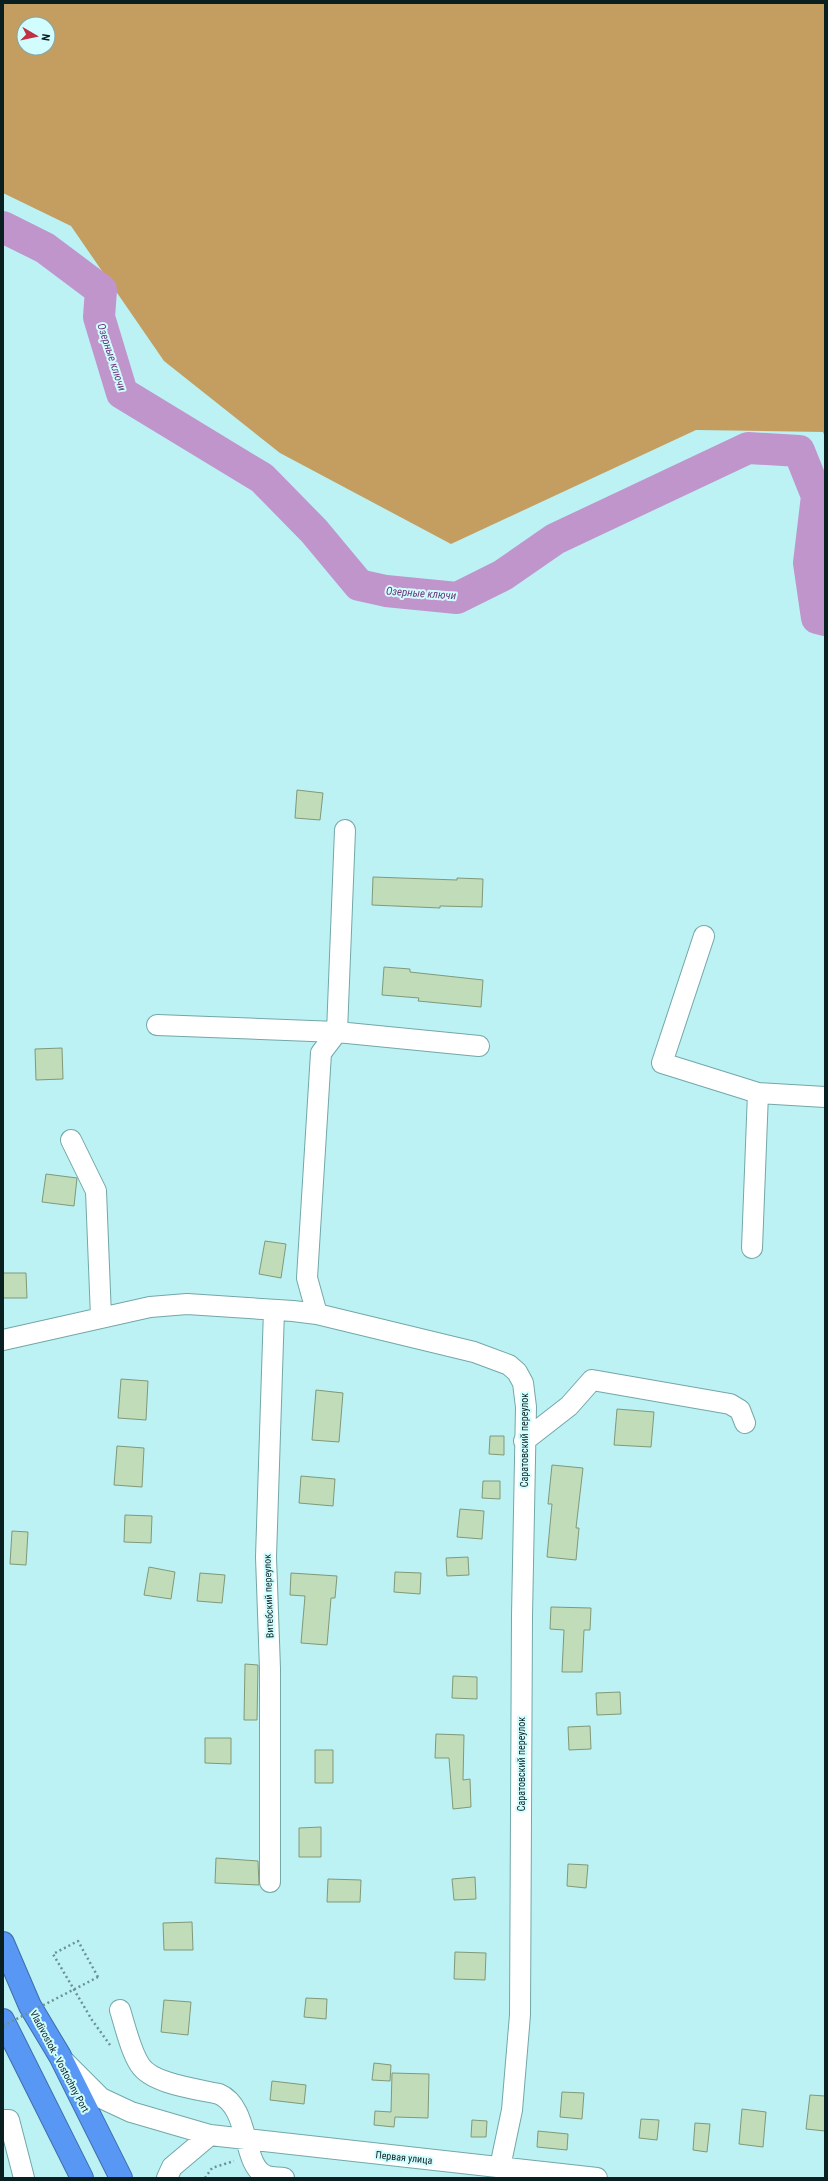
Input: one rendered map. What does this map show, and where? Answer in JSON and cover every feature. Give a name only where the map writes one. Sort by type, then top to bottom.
[{"type":"highway","name":"Vladivostok - Vostochny Port","points":[[3,1943],[30,2006],[60,2056],[121,2178]]},
{"type":"highway","points":[[3,2020],[82,2178]]},
{"type":"street","points":[[3,1340],[58,1329],[101,1317],[150,1307],[187,1304],[316,1314],[307,1278],[321,1053],[337,1032],[345,830]]},
{"type":"street","points":[[704,936],[662,1063],[758,1093],[825,1097]]},
{"type":"street","points":[[157,1025],[337,1032],[478,1046]]},
{"type":"street","points":[[752,1248],[758,1093]]},
{"type":"street","points":[[71,1140],[96,1191],[101,1317]]},
{"type":"street","name":"Витебский переулок","points":[[270,1882],[270,1669],[266,1557],[274,1310]]},
{"type":"street","name":"Саратовский переулок","points":[[316,1314],[474,1352],[509,1365],[517,1372],[523,1383],[526,1395],[524,1441],[520,2015],[508,2171]]},
{"type":"street","points":[[524,1441],[569,1406],[592,1380],[730,1404],[740,1410],[744,1423]]},
{"type":"street","points":[[120,2010],[137,2061],[146,2072],[156,2078],[219,2094],[226,2098],[236,2112],[248,2139],[252,2162],[257,2169],[265,2176],[284,2178]]},
{"type":"street","name":"Первая улица","points":[[60,2056],[102,2098],[131,2112],[210,2135],[508,2171],[597,2178]]},
{"type":"street","points":[[6,2120],[24,2178]]},
{"type":"street","points":[[167,2178],[172,2167],[210,2135]]},
{"type":"path","points":[[3,2026],[98,1977],[78,1941]]},
{"type":"shaded area","points":[[3,3],[825,3],[825,437],[823,432],[696,430],[451,544],[280,453],[164,361],[71,226],[3,193]]},
{"type":"building","points":[[297,790],[323,793],[320,820],[295,818]]},
{"type":"building","points":[[373,877],[457,880],[457,878],[483,879],[482,907],[440,906],[440,908],[372,905]]},
{"type":"building","points":[[384,967],[410,969],[410,972],[483,980],[481,1007],[418,1001],[419,998],[382,995]]},
{"type":"building","points":[[62,1048],[63,1079],[36,1080],[35,1049]]},
{"type":"building","points":[[46,1174],[77,1178],[74,1206],[42,1202]]},
{"type":"building","points":[[265,1241],[286,1244],[281,1278],[259,1274]]},
{"type":"building","points":[[3,1273],[26,1273],[27,1298],[3,1298]]},
{"type":"building","points":[[121,1379],[148,1381],[146,1420],[118,1418]]},
{"type":"building","points":[[316,1390],[343,1393],[339,1442],[312,1440]]},
{"type":"building","points":[[617,1409],[654,1412],[651,1447],[614,1445]]},
{"type":"building","points":[[490,1436],[504,1436],[504,1455],[489,1454]]},
{"type":"building","points":[[117,1446],[144,1448],[142,1487],[114,1485]]},
{"type":"building","points":[[552,1465],[583,1468],[576,1528],[579,1528],[576,1560],[547,1557],[552,1504],[548,1504]]},
{"type":"building","points":[[301,1476],[335,1479],[333,1506],[299,1503]]},
{"type":"building","points":[[483,1481],[500,1481],[500,1499],[482,1498]]},
{"type":"building","points":[[460,1509],[484,1511],[482,1539],[457,1537]]},
{"type":"building","points":[[125,1515],[152,1516],[151,1543],[124,1542]]},
{"type":"building","points":[[12,1531],[28,1532],[26,1565],[10,1564]]},
{"type":"building","points":[[468,1557],[469,1575],[447,1576],[446,1558]]},
{"type":"building","points":[[149,1567],[175,1572],[171,1599],[144,1595]]},
{"type":"building","points":[[395,1572],[421,1573],[420,1594],[394,1592]]},
{"type":"building","points":[[200,1573],[225,1575],[222,1603],[197,1601]]},
{"type":"building","points":[[291,1573],[337,1576],[335,1598],[331,1598],[327,1645],[301,1643],[305,1596],[290,1595]]},
{"type":"building","points":[[551,1607],[591,1608],[590,1630],[584,1630],[582,1672],[562,1672],[564,1630],[550,1629]]},
{"type":"building","points":[[245,1664],[258,1665],[257,1720],[244,1720]]},
{"type":"building","points":[[453,1676],[477,1677],[477,1699],[452,1698]]},
{"type":"building","points":[[620,1692],[621,1714],[597,1715],[596,1693]]},
{"type":"building","points":[[590,1726],[591,1749],[569,1750],[568,1727]]},
{"type":"building","points":[[436,1734],[464,1735],[463,1780],[470,1779],[471,1807],[453,1809],[449,1758],[435,1758]]},
{"type":"building","points":[[205,1738],[231,1738],[231,1764],[205,1763]]},
{"type":"building","points":[[315,1750],[333,1750],[333,1783],[315,1783]]},
{"type":"building","points":[[321,1827],[321,1857],[299,1857],[299,1828]]},
{"type":"building","points":[[216,1858],[258,1861],[259,1885],[215,1883]]},
{"type":"building","points":[[568,1864],[588,1865],[586,1888],[567,1886]]},
{"type":"building","points":[[475,1877],[476,1899],[454,1900],[452,1879]]},
{"type":"building","points":[[328,1879],[361,1880],[360,1902],[327,1902]]},
{"type":"building","points":[[192,1922],[193,1950],[164,1950],[163,1923]]},
{"type":"building","points":[[455,1952],[486,1953],[485,1980],[454,1979]]},
{"type":"building","points":[[306,1998],[327,1999],[326,2019],[304,2017]]},
{"type":"building","points":[[164,2000],[191,2002],[188,2035],[161,2032]]},
{"type":"building","points":[[374,2063],[391,2065],[390,2081],[372,2080]]},
{"type":"building","points":[[392,2073],[429,2074],[428,2118],[395,2117],[394,2127],[374,2125],[375,2111],[391,2112]]},
{"type":"building","points":[[272,2081],[306,2085],[304,2104],[270,2100]]},
{"type":"building","points":[[562,2092],[584,2093],[582,2119],[560,2117]]},
{"type":"building","points":[[810,2095],[825,2096],[825,2131],[806,2129]]},
{"type":"building","points":[[742,2109],[766,2112],[763,2147],[739,2144]]},
{"type":"building","points":[[641,2119],[659,2120],[657,2140],[639,2138]]},
{"type":"building","points":[[472,2120],[487,2121],[486,2137],[471,2137]]},
{"type":"building","points":[[695,2123],[710,2124],[707,2152],[693,2150]]},
{"type":"building","points":[[538,2131],[568,2134],[567,2150],[537,2147]]},
{"type":"waterway","name":"Озерные ключи","points":[[3,227],[45,248],[101,290],[99,317],[122,393],[262,478],[314,531],[359,585],[386,591],[457,598],[503,575],[555,539],[748,448],[799,451],[817,496],[809,563],[817,618],[825,620]]}]
